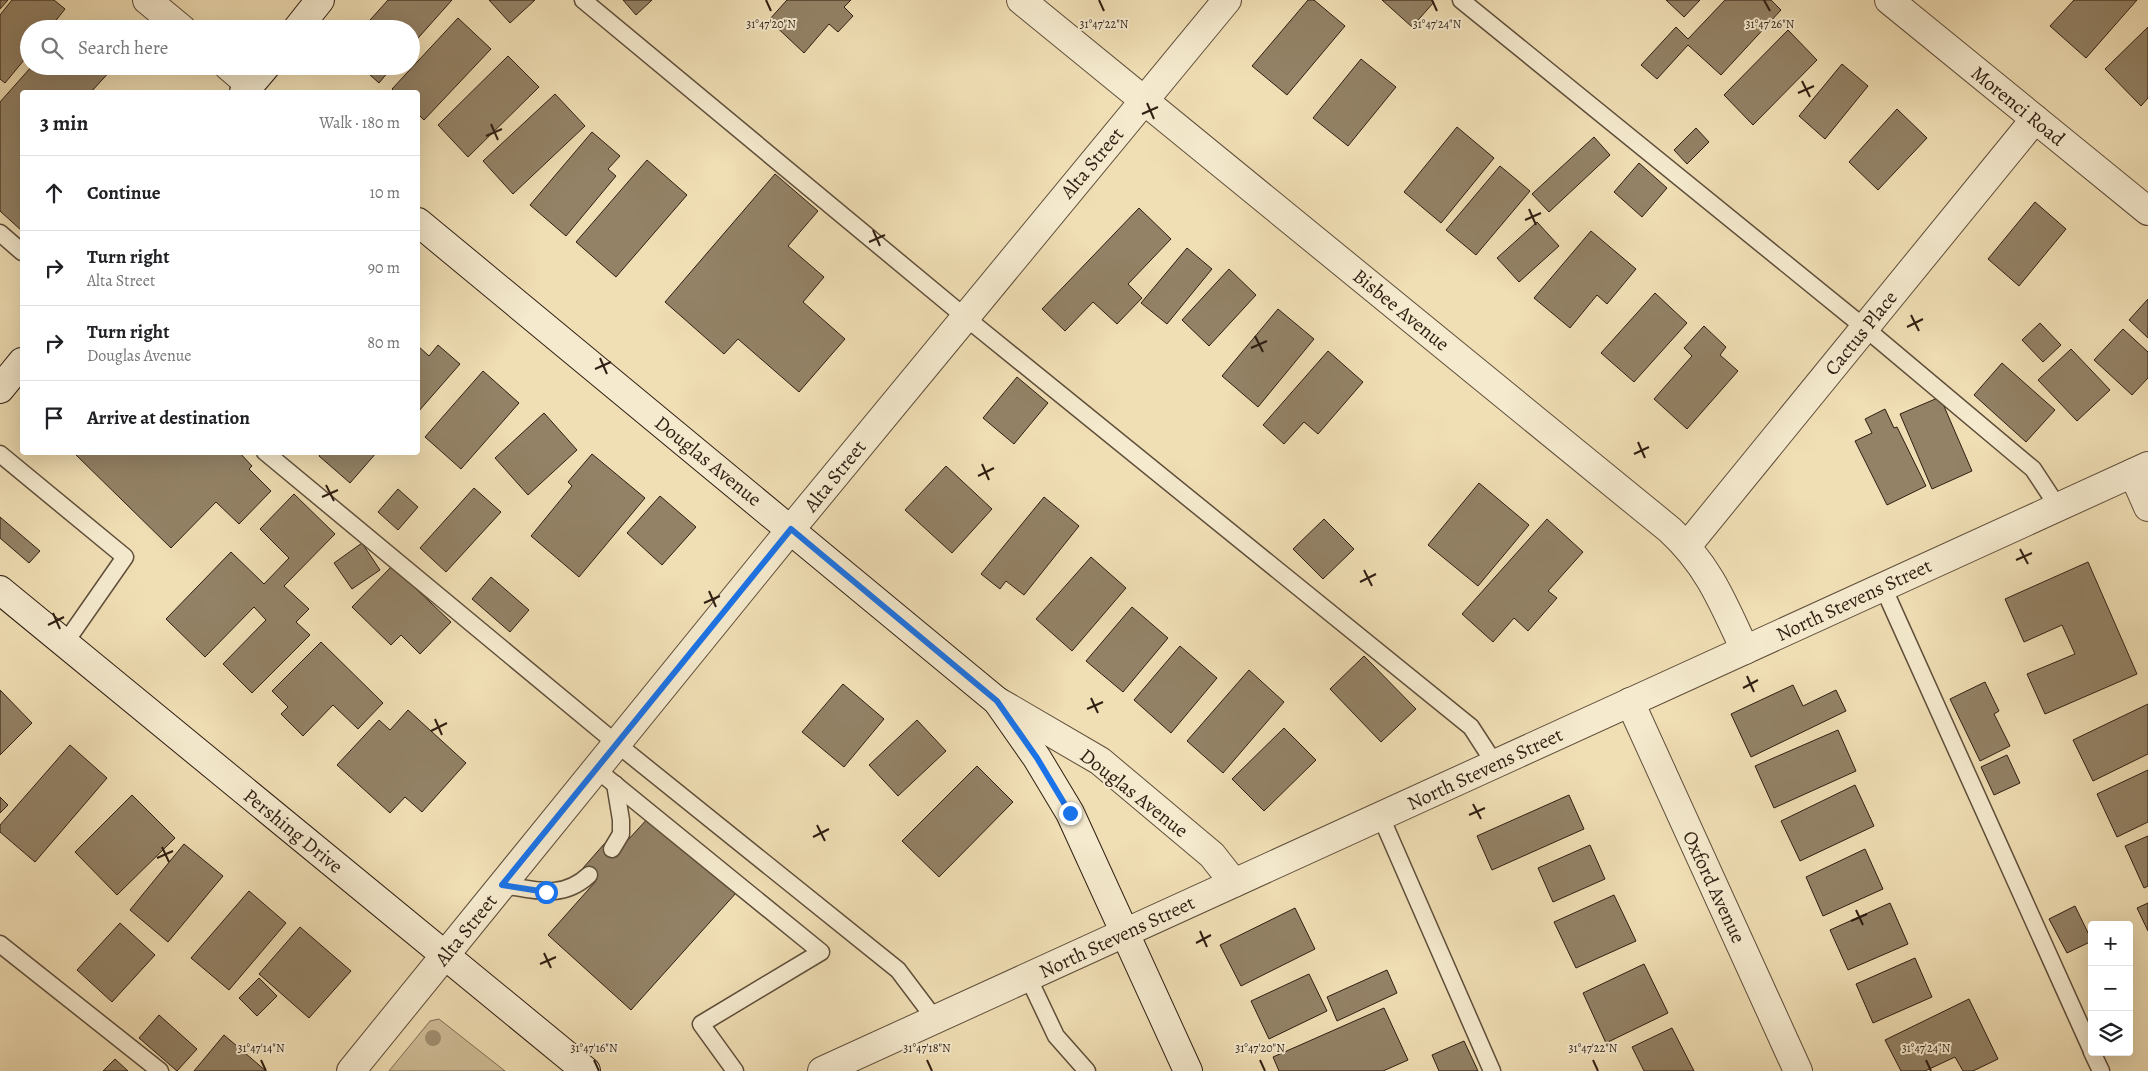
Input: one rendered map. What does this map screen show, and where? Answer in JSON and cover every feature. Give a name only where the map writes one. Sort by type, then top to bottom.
[{"type":"street","points":[[147,0],[171,20]]},
{"type":"street","points":[[304,20],[320,0]]},
{"type":"street","name":"Bisbee Avenue","points":[[1021,0],[1687,546],[1712,579],[1745,650]]},
{"type":"street","name":"Alta Street","points":[[351,1071],[502,885],[606,777],[616,744],[965,316],[1227,0]]},
{"type":"street","name":"Morenci Road","points":[[1889,0],[2148,211]]},
{"type":"street","points":[[242,75],[255,84]]},
{"type":"street","name":"Cactus Place","points":[[1687,546],[2035,120]]},
{"type":"street","name":"Douglas Avenue","points":[[420,224],[997,701],[1100,761],[1212,855],[1234,883]]},
{"type":"street","points":[[0,389],[20,364]]},
{"type":"street","points":[[2140,469],[2148,507]]},
{"type":"street","name":"North Stevens Street","points":[[822,1071],[2140,469]]},
{"type":"street","name":"Pershing Drive","points":[[0,590],[586,1071]]},
{"type":"street","name":"Douglas Avenue","points":[[997,701],[1037,758],[1070,813],[1185,1070]]},
{"type":"street","name":"Oxford Avenue","points":[[1630,702],[1798,1071]]},
{"type":"lane","points":[[583,0],[965,316],[1471,727],[1496,764]]},
{"type":"lane","points":[[1461,0],[1865,328],[2033,469],[2058,507]]},
{"type":"lane","points":[[0,233],[20,250]]},
{"type":"lane","points":[[0,454],[125,557],[65,643]]},
{"type":"lane","points":[[269,455],[616,744],[898,970],[935,1019]]},
{"type":"lane","points":[[1883,587],[2088,1043]]},
{"type":"lane","points":[[606,777],[621,820],[621,834],[612,849]]},
{"type":"lane","points":[[606,777],[821,952],[701,1024],[735,1071]]},
{"type":"lane","points":[[1381,817],[1492,1071]]},
{"type":"lane","points":[[502,885],[546,892],[568,890],[589,875]]},
{"type":"lane","points":[[0,944],[160,1071]]},
{"type":"lane","points":[[1028,977],[1056,1036],[1086,1071]]},
{"type":"lane","points":[[2094,1056],[2101,1071]]},
{"type":"shaded area","points":[[439,1019],[505,1071],[389,1071],[430,1021]]},
{"type":"building","points":[[0,0],[8,0],[0,9]]},
{"type":"building","points":[[12,0],[54,0],[65,9],[56,20],[20,20],[20,65],[5,83],[0,79],[0,15]]},
{"type":"building","points":[[388,0],[452,0],[420,36],[420,20],[370,20]]},
{"type":"building","points":[[489,0],[535,0],[510,23]]},
{"type":"building","points":[[623,0],[652,0],[636,15]]},
{"type":"building","points":[[787,0],[851,0],[844,7],[853,16],[838,32],[829,24],[804,53],[769,20]]},
{"type":"building","points":[[1308,0],[1314,0],[1345,26],[1287,95],[1252,66]]},
{"type":"building","points":[[1382,0],[1431,0],[1434,2],[1412,27]]},
{"type":"building","points":[[1666,0],[1700,0],[1684,17]]},
{"type":"building","points":[[1725,0],[1771,0],[1781,10],[1721,75],[1688,45],[1657,79],[1641,65],[1676,27],[1688,39]]},
{"type":"building","points":[[2074,0],[2137,0],[2086,58],[2050,26]]},
{"type":"building","points":[[458,18],[491,49],[424,120],[420,116],[420,90],[392,89],[405,75],[420,75],[420,59]]},
{"type":"building","points":[[2148,27],[2148,98],[2141,106],[2105,69]]},
{"type":"building","points":[[1788,30],[1817,60],[1753,125],[1724,95]]},
{"type":"building","points":[[508,56],[539,87],[468,157],[438,125]]},
{"type":"building","points":[[1361,59],[1396,87],[1348,146],[1313,118]]},
{"type":"building","points":[[1842,64],[1868,86],[1825,139],[1799,116]]},
{"type":"building","points":[[24,75],[107,75],[93,90],[20,90],[20,229],[0,211],[0,102]]},
{"type":"building","points":[[370,75],[386,75],[379,83]]},
{"type":"building","points":[[555,94],[585,126],[513,194],[483,161]]},
{"type":"building","points":[[1897,109],[1927,138],[1878,190],[1849,162]]},
{"type":"building","points":[[1457,127],[1494,158],[1441,223],[1404,192]]},
{"type":"building","points":[[1696,128],[1709,142],[1687,164],[1674,150]]},
{"type":"building","points":[[592,132],[620,156],[608,169],[616,176],[566,236],[530,205]]},
{"type":"building","points":[[1594,137],[1610,155],[1549,212],[1532,194]]},
{"type":"building","points":[[647,160],[687,195],[616,277],[576,242]]},
{"type":"building","points":[[1639,163],[1667,188],[1642,217],[1614,192]]},
{"type":"building","points":[[1500,166],[1530,191],[1476,255],[1446,230]]},
{"type":"building","points":[[775,174],[818,211],[788,246],[824,277],[803,302],[845,339],[799,392],[738,339],[724,354],[665,302]]},
{"type":"building","points":[[2035,202],[2066,229],[2019,286],[1988,259]]},
{"type":"building","points":[[1139,208],[1171,239],[1128,284],[1142,298],[1117,324],[1093,302],[1065,331],[1042,309]]},
{"type":"building","points":[[1537,222],[1559,246],[1519,282],[1497,258]]},
{"type":"building","points":[[1591,231],[1636,269],[1607,304],[1597,295],[1570,328],[1534,298]]},
{"type":"building","points":[[1187,248],[1212,269],[1167,324],[1141,303]]},
{"type":"building","points":[[1229,269],[1256,295],[1209,346],[1182,320]]},
{"type":"building","points":[[1655,293],[1687,323],[1634,382],[1601,353]]},
{"type":"building","points":[[2148,299],[2148,338],[2129,320]]},
{"type":"building","points":[[1278,309],[1314,339],[1258,407],[1222,376]]},
{"type":"building","points":[[2040,323],[2061,345],[2043,362],[2022,340]]},
{"type":"building","points":[[1704,326],[1726,347],[1720,355],[1738,371],[1687,429],[1654,399],[1692,356],[1684,348]]},
{"type":"building","points":[[2123,329],[2148,352],[2148,378],[2132,395],[2094,360]]},
{"type":"building","points":[[438,345],[460,364],[420,410],[420,348],[429,356]]},
{"type":"building","points":[[2071,349],[2110,390],[2077,421],[2038,380]]},
{"type":"building","points":[[1328,351],[1363,382],[1318,434],[1304,422],[1284,444],[1263,425]]},
{"type":"building","points":[[2002,363],[2055,410],[2026,442],[1974,395]]},
{"type":"building","points":[[483,371],[519,403],[461,469],[425,437]]},
{"type":"building","points":[[1017,377],[1048,403],[1014,444],[983,418]]},
{"type":"building","points":[[1940,397],[1972,471],[1932,489],[1900,414]]},
{"type":"building","points":[[1885,409],[1894,428],[1897,427],[1926,486],[1887,505],[1855,441],[1872,433],[1865,419]]},
{"type":"building","points":[[544,413],[577,450],[528,495],[495,458]]},
{"type":"building","points":[[592,454],[645,498],[579,577],[531,536],[572,486],[568,482]]},
{"type":"building","points":[[76,455],[242,455],[252,466],[249,469],[271,491],[239,524],[216,502],[171,548]]},
{"type":"building","points":[[320,455],[374,455],[350,483]]},
{"type":"building","points":[[946,466],[992,509],[952,553],[905,510]]},
{"type":"building","points":[[1479,483],[1529,525],[1478,586],[1428,545]]},
{"type":"building","points":[[474,488],[501,512],[446,572],[420,548]]},
{"type":"building","points":[[398,489],[418,507],[398,530],[378,512]]},
{"type":"building","points":[[294,494],[335,534],[284,586],[309,609],[296,622],[310,635],[252,693],[223,664],[266,620],[254,607],[205,657],[166,619],[231,552],[264,584],[289,558],[260,529]]},
{"type":"building","points":[[660,496],[696,527],[662,565],[627,533]]},
{"type":"building","points":[[1044,497],[1079,526],[1024,595],[1006,581],[1000,589],[981,574]]},
{"type":"building","points":[[0,517],[40,551],[29,563],[0,538]]},
{"type":"building","points":[[1324,519],[1354,549],[1323,579],[1293,549]]},
{"type":"building","points":[[1547,519],[1583,552],[1548,591],[1557,598],[1528,631],[1514,618],[1493,642],[1462,614]]},
{"type":"building","points":[[362,543],[380,570],[352,589],[334,563]]},
{"type":"building","points":[[1091,557],[1126,588],[1072,651],[1036,619]]},
{"type":"building","points":[[2088,562],[2137,674],[2045,714],[2027,674],[2075,654],[2062,625],[2024,642],[2005,599]]},
{"type":"building","points":[[392,566],[451,622],[420,654],[401,635],[391,645],[352,607]]},
{"type":"building","points":[[491,577],[529,610],[510,632],[472,599]]},
{"type":"building","points":[[1132,607],[1168,638],[1123,692],[1086,661]]},
{"type":"building","points":[[321,642],[383,703],[358,729],[333,705],[303,736],[281,714],[288,707],[272,691]]},
{"type":"building","points":[[1180,646],[1217,678],[1171,733],[1134,700]]},
{"type":"building","points":[[1364,656],[1416,709],[1381,742],[1330,689]]},
{"type":"building","points":[[1249,670],[1284,702],[1223,773],[1187,741]]},
{"type":"building","points":[[1985,682],[1999,711],[1994,714],[2010,746],[1980,761],[1950,699]]},
{"type":"building","points":[[843,684],[884,719],[844,767],[802,732]]},
{"type":"building","points":[[1793,685],[1803,706],[1836,690],[1846,711],[1751,757],[1731,714]]},
{"type":"building","points":[[0,690],[32,723],[0,755]]},
{"type":"building","points":[[2148,704],[2148,754],[2093,781],[2073,740]]},
{"type":"building","points":[[408,710],[466,763],[422,812],[405,797],[390,813],[337,765],[379,720],[390,730]]},
{"type":"building","points":[[917,720],[946,751],[898,796],[869,765]]},
{"type":"building","points":[[1284,728],[1316,760],[1264,811],[1232,779]]},
{"type":"building","points":[[1838,730],[1856,771],[1774,808],[1755,766]]},
{"type":"building","points":[[70,745],[107,778],[35,862],[0,832],[0,825]]},
{"type":"building","points":[[2007,755],[2020,783],[1994,795],[1981,767]]},
{"type":"building","points":[[977,766],[1013,802],[939,877],[902,841]]},
{"type":"building","points":[[2148,770],[2148,822],[2117,837],[2097,794]]},
{"type":"building","points":[[1855,785],[1874,826],[1800,861],[1781,821]]},
{"type":"building","points":[[132,795],[175,838],[117,895],[75,852]]},
{"type":"building","points":[[1569,795],[1584,829],[1492,870],[1477,836]]},
{"type":"building","points":[[0,797],[8,805],[0,813]]},
{"type":"building","points":[[650,816],[736,893],[631,1010],[548,935],[596,881],[583,868],[605,843],[616,853]]},
{"type":"building","points":[[2148,836],[2148,886],[2144,888],[2125,846]]},
{"type":"building","points":[[184,844],[223,876],[168,942],[130,910]]},
{"type":"building","points":[[1590,845],[1605,879],[1553,902],[1538,868]]},
{"type":"building","points":[[1865,849],[1883,889],[1823,916],[1806,877]]},
{"type":"building","points":[[249,891],[286,923],[229,990],[191,958]]},
{"type":"building","points":[[1614,895],[1636,941],[1576,968],[1554,922]]},
{"type":"building","points":[[1890,903],[1908,944],[1848,970],[1830,930]]},
{"type":"building","points":[[2148,903],[2148,931],[2137,908]]},
{"type":"building","points":[[2075,906],[2088,933],[2088,943],[2067,953],[2049,919]]},
{"type":"building","points":[[1295,908],[1315,949],[1241,986],[1220,945]]},
{"type":"building","points":[[120,923],[155,955],[112,1002],[77,970]]},
{"type":"building","points":[[300,927],[351,971],[309,1018],[259,974]]},
{"type":"building","points":[[1915,958],[1932,997],[1873,1023],[1856,984]]},
{"type":"building","points":[[1644,964],[1668,1013],[1606,1043],[1583,993]]},
{"type":"building","points":[[1387,970],[1397,993],[1337,1021],[1327,997]]},
{"type":"building","points":[[1309,974],[1327,1011],[1269,1039],[1251,1001]]},
{"type":"building","points":[[259,978],[277,996],[257,1016],[239,998]]},
{"type":"building","points":[[1969,999],[1998,1059],[1973,1071],[1963,1071],[1955,1057],[1925,1071],[1901,1071],[1885,1040]]},
{"type":"building","points":[[1384,1008],[1408,1060],[1383,1071],[1279,1071],[1273,1057]]},
{"type":"building","points":[[159,1015],[197,1049],[177,1071],[139,1038]]},
{"type":"building","points":[[1672,1028],[1694,1071],[1644,1071],[1632,1047]]},
{"type":"building","points":[[224,1035],[266,1071],[194,1071]]},
{"type":"building","points":[[1464,1041],[1478,1071],[1439,1071],[1432,1055]]},
{"type":"building","points":[[115,1059],[128,1071],[103,1071]]},
{"type":"route","points":[[546,892],[502,885],[791,529],[997,701],[1037,758],[1070,813]]}]
